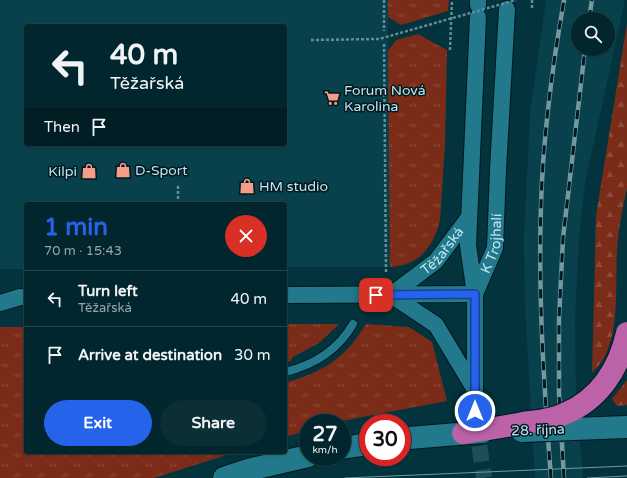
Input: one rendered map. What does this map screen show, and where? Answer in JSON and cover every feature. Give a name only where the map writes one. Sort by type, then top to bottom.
[{"type":"highway","points":[[463,433],[544,420],[563,415],[573,410],[594,394],[606,382],[621,355],[627,334]]},
{"type":"street","name":"K Trojhalí","points":[[475,294],[495,248],[511,4]]},
{"type":"street","name":"K Trojhalí","points":[[475,294],[468,246],[478,7]]},
{"type":"street","name":"Těžařská","points":[[391,295],[436,261],[469,217]]},
{"type":"street","name":"Těžařská","points":[[287,295],[475,294]]},
{"type":"street","points":[[475,294],[475,411]]},
{"type":"street","points":[[391,295],[436,325],[475,390]]},
{"type":"street","points":[[0,296],[23,297]]},
{"type":"street","points":[[0,303],[23,297]]},
{"type":"street","name":"28. října","points":[[411,438],[463,433],[627,426]]},
{"type":"street","points":[[224,478],[248,470],[299,458]]},
{"type":"lane","points":[[287,371],[307,366],[326,354],[345,338],[353,324]]},
{"type":"path","points":[[384,0],[384,32]]},
{"type":"path","points":[[450,50],[452,0]]},
{"type":"path","points":[[532,0],[532,8]]},
{"type":"path","points":[[311,40],[380,39],[511,4]]},
{"type":"path","points":[[384,44],[386,273]]},
{"type":"path","points":[[178,184],[178,202]]},
{"type":"shaded area","name":"Forum Nová Karolina","points":[[0,0],[388,0],[390,267],[287,267],[287,202],[24,202],[24,269],[0,269]]},
{"type":"shaded area","points":[[546,0],[625,0],[615,46],[615,12],[571,12],[571,56],[613,56],[585,183],[579,239],[575,320],[576,393],[583,478],[535,478],[525,306],[524,238],[530,113]]},
{"type":"green space","points":[[388,0],[449,0],[448,11],[401,25],[388,17]]},
{"type":"green space","points":[[627,23],[627,189],[620,220],[615,318],[610,344],[605,356],[592,373],[596,216]]},
{"type":"green space","points":[[418,34],[447,50],[445,145],[440,220],[434,238],[424,253],[409,263],[390,267],[388,51],[396,40]]},
{"type":"green space","points":[[287,324],[339,324],[319,343],[293,357],[291,361],[287,362]]},
{"type":"green space","points":[[366,324],[409,327],[432,342],[447,401],[378,414],[359,414],[359,418],[351,419],[351,414],[299,414],[299,433],[287,436],[287,382],[322,369],[350,347]]},
{"type":"green space","points":[[0,327],[24,327],[24,454],[230,454],[154,478],[0,478]]},
{"type":"green space","points":[[627,380],[627,405],[617,406],[612,399]]},
{"type":"tunnel","points":[[476,422],[484,478]]},
{"type":"tram line","points":[[345,478],[627,466]]},
{"type":"tram line","points":[[587,478],[627,476]]},
{"type":"railway","points":[[551,478],[542,342],[540,239],[542,179],[549,102],[564,0]]},
{"type":"railway","points":[[590,12],[592,0]]},
{"type":"railway","points":[[564,478],[559,393],[559,319],[563,238],[584,56]]},
{"type":"place","name":"Forum Nová Karolina","points":[[332,98]]},
{"type":"place","name":"D-Sport","points":[[123,170]]},
{"type":"place","name":"Kilpi","points":[[89,171]]},
{"type":"place","name":"HM studio","points":[[247,186]]},
{"type":"route","points":[[376,295],[475,294],[475,411]]}]
